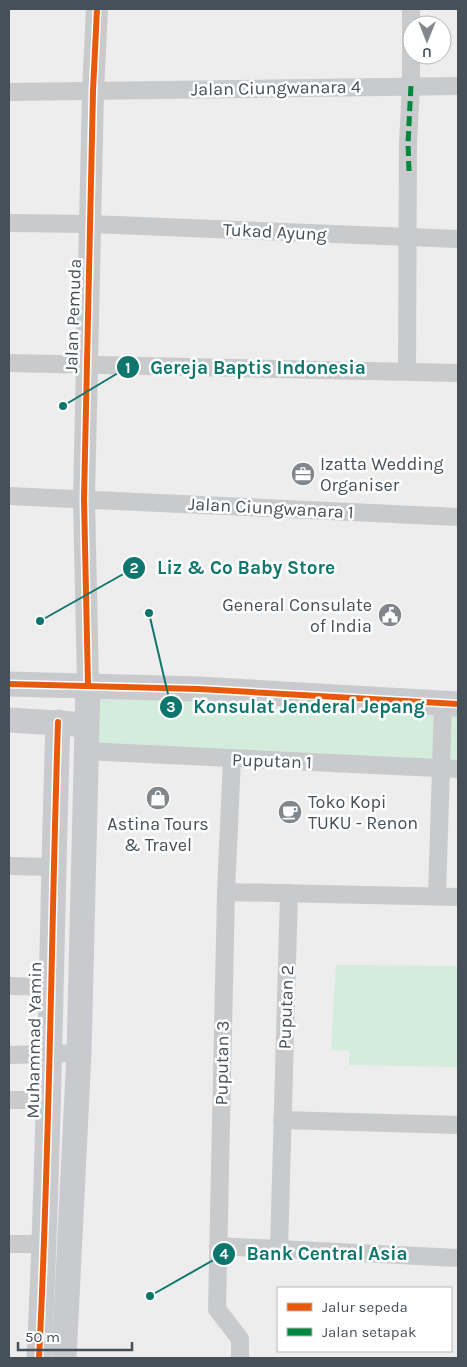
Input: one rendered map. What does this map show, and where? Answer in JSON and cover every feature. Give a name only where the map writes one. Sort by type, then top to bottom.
[{"type":"main road","points":[[9,684],[199,688],[451,703]]},
{"type":"main road","points":[[64,1358],[79,1052],[88,685]]},
{"type":"main road","points":[[9,720],[86,724]]},
{"type":"main road","name":"Muhammad Yamin","points":[[39,1358],[45,1244],[48,1055],[58,722]]},
{"type":"street","name":"Jalan Pemuda","points":[[88,685],[84,499],[93,92],[97,9]]},
{"type":"street","points":[[408,371],[408,144],[411,85],[411,9]]},
{"type":"street","name":"Jalan Ciungwanara 4","points":[[9,92],[411,85],[458,86]]},
{"type":"street","name":"Tukad Ayung","points":[[9,223],[91,224],[458,239]]},
{"type":"street","points":[[9,363],[458,373]]},
{"type":"street","name":"Jalan Ciungwanara 1","points":[[9,496],[458,516]]},
{"type":"street","points":[[437,896],[440,768],[451,703]]},
{"type":"street","name":"Puputan 1","points":[[85,751],[458,769]]},
{"type":"street","name":"Puputan 3","points":[[232,759],[226,892],[217,1309],[238,1335],[241,1342],[240,1358]]},
{"type":"street","points":[[9,866],[53,867]]},
{"type":"street","points":[[226,892],[458,897]]},
{"type":"street","name":"Puputan 2","points":[[279,1249],[289,893]]},
{"type":"street","points":[[9,986],[50,987]]},
{"type":"street","points":[[9,1056],[79,1052]]},
{"type":"street","points":[[9,1100],[48,1100]]},
{"type":"street","points":[[282,1120],[458,1125]]},
{"type":"street","points":[[9,1244],[45,1244]]},
{"type":"street","points":[[218,1246],[458,1258]]},
{"type":"green space","points":[[92,690],[458,708],[458,767],[89,750]]},
{"type":"green space","points":[[336,965],[458,966],[458,1067],[349,1065],[349,1051],[331,1050]]},
{"type":"marked path","points":[[409,171],[408,143],[411,85]]},
{"type":"cycle path","points":[[88,685],[84,499],[93,91],[97,9]]},
{"type":"cycle path","points":[[9,684],[199,689],[458,704]]},
{"type":"cycle path","points":[[39,1358],[46,1199],[58,722]]},
{"type":"place","name":"Gereja Baptis Indonesia","points":[[63,406]]},
{"type":"place","name":"Izatta Wedding Organiser","points":[[303,474]]},
{"type":"place","name":"Konsulat Jenderal Jepang","points":[[149,613]]},
{"type":"place","name":"General Consulate of India","points":[[390,615]]},
{"type":"place","name":"Liz & Co Baby Store","points":[[40,621]]},
{"type":"place","name":"Astina Tours & Travel","points":[[158,798]]},
{"type":"place","name":"Toko Kopi TUKU - Renon","points":[[290,812]]},
{"type":"place","name":"Bank Central Asia","points":[[150,1296]]}]
